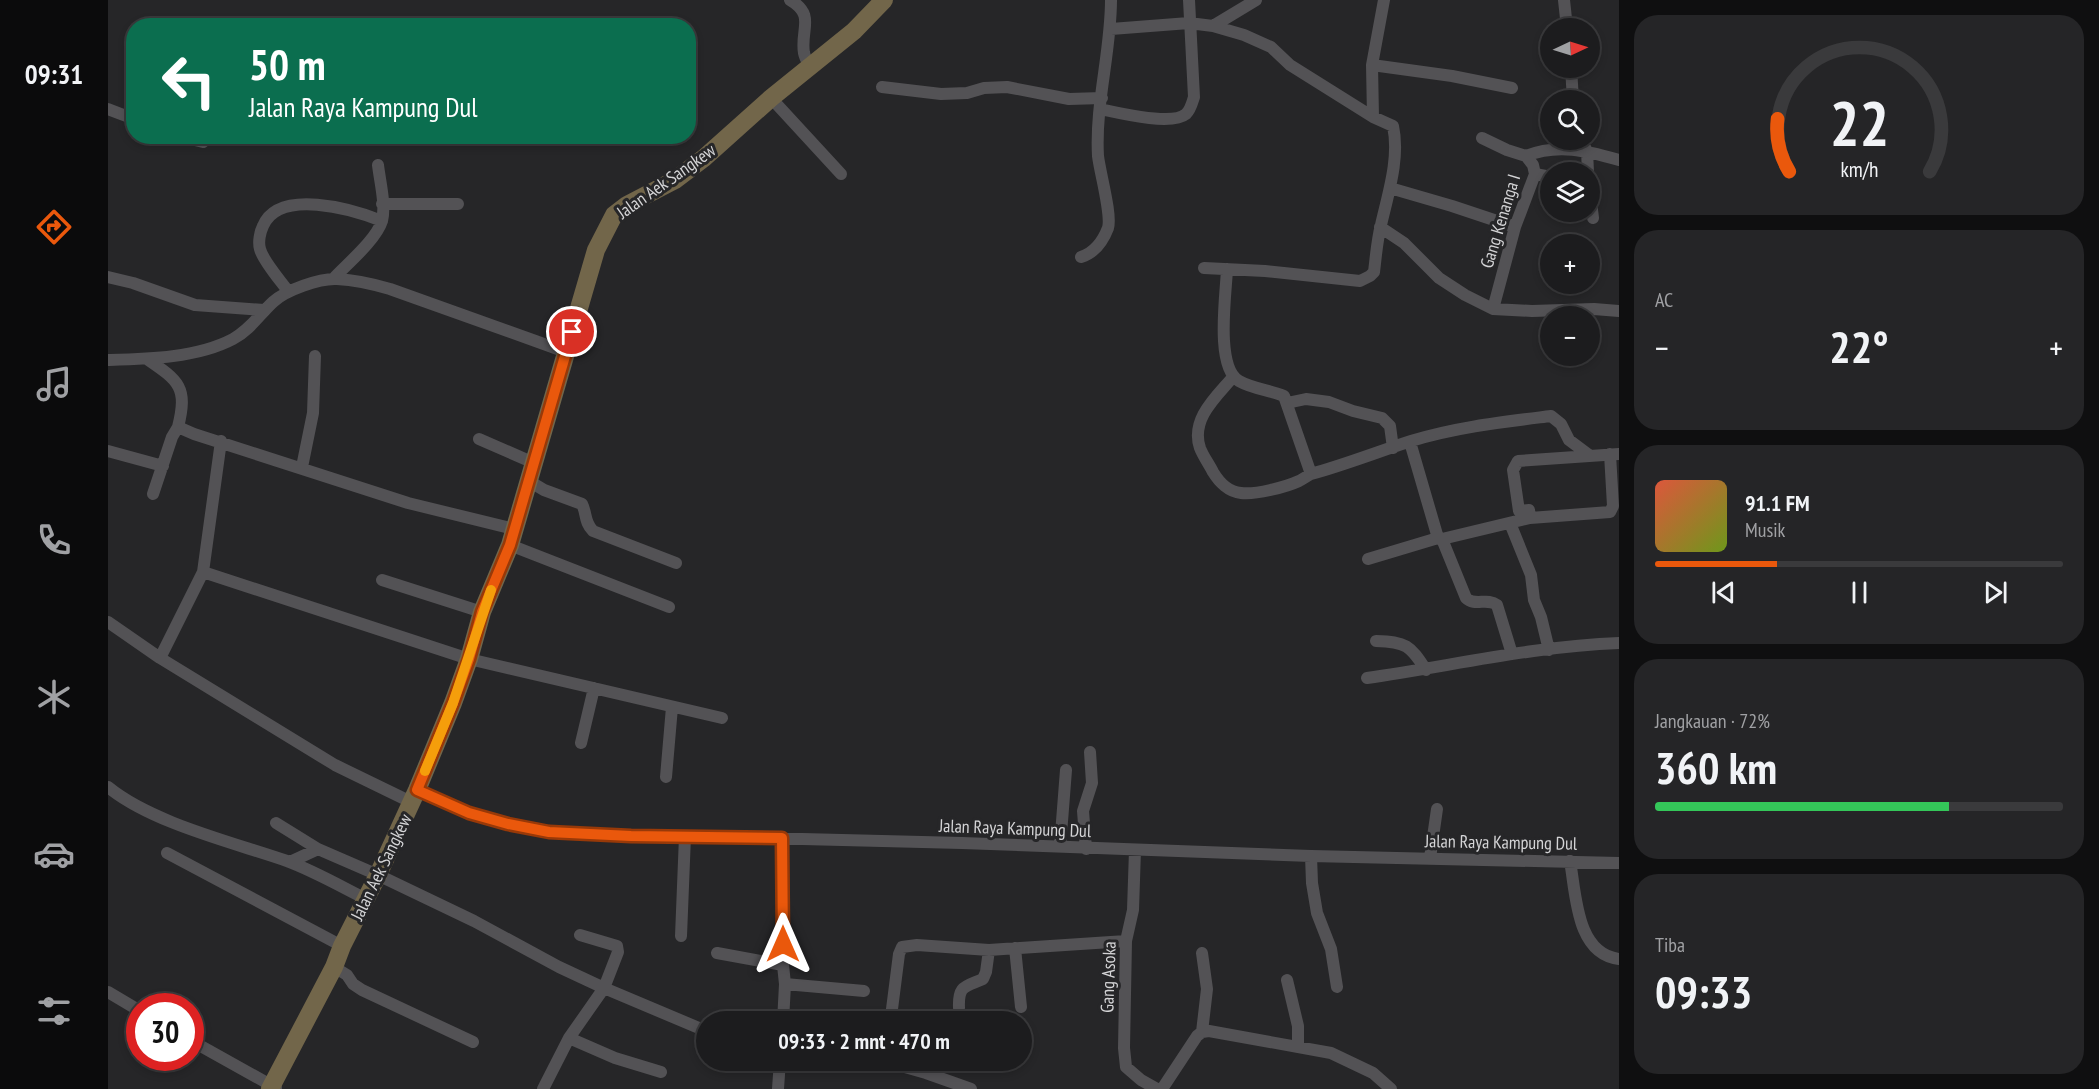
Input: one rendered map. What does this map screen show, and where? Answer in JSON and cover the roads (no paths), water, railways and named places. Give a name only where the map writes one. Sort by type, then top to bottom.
[{"type":"street","points":[[790,0],[798,5],[806,18],[804,54],[810,67]]},
{"type":"street","name":"Jalan Aek Sangkew","points":[[273,1088],[378,875],[414,796],[469,659],[482,612],[512,537],[596,250],[614,214],[675,180],[704,158],[771,98],[854,31],[884,0]]},
{"type":"street","points":[[1081,257],[1094,251],[1108,227],[1108,209],[1098,153],[1101,104],[1111,29],[1111,0]]},
{"type":"street","points":[[882,87],[940,94],[967,93],[984,88],[1007,87],[1101,104],[1146,117],[1171,119],[1185,116],[1194,97],[1190,0]]},
{"type":"street","points":[[1213,26],[1256,0]]},
{"type":"street","points":[[1373,117],[1372,65],[1383,0]]},
{"type":"street","points":[[1564,0],[1566,18]]},
{"type":"street","points":[[1111,29],[1190,23],[1213,26],[1244,35],[1271,48],[1290,65],[1373,117],[1393,126],[1395,139],[1390,188],[1380,227],[1374,272],[1370,276],[1360,281],[1204,268]]},
{"type":"street","points":[[1372,65],[1452,76],[1512,88]]},
{"type":"street","points":[[771,98],[841,174]]},
{"type":"street","points":[[108,109],[126,115]]},
{"type":"street","name":"Gang Kenanga I","points":[[1482,138],[1506,150],[1526,156],[1533,165],[1535,174],[1515,227],[1493,309]]},
{"type":"street","points":[[1526,156],[1552,149],[1587,151],[1619,160]]},
{"type":"street","points":[[1587,151],[1588,162]]},
{"type":"street","points":[[334,278],[373,236],[382,221],[378,165]]},
{"type":"street","points":[[1535,174],[1540,175]]},
{"type":"street","points":[[1390,188],[1515,227]]},
{"type":"street","points":[[382,204],[458,204]]},
{"type":"street","points":[[288,291],[260,250],[261,228],[275,209],[289,205],[316,205],[363,213],[382,221]]},
{"type":"street","points":[[1380,227],[1404,243],[1439,278],[1493,309],[1619,311]]},
{"type":"street","points":[[1227,269],[1224,347],[1228,368],[1233,377],[1240,382],[1284,396],[1311,474]]},
{"type":"street","points":[[108,277],[133,283],[195,305],[264,310]]},
{"type":"street","points":[[108,360],[147,359],[187,354],[231,340],[244,333],[264,310],[288,291],[334,278],[390,289],[566,352]]},
{"type":"street","points":[[302,467],[313,413],[315,356]]},
{"type":"street","points":[[147,359],[174,379],[182,394],[182,410],[178,427],[172,437],[153,494]]},
{"type":"street","points":[[1233,377],[1204,410],[1199,432],[1199,446],[1218,480],[1239,494],[1298,482],[1311,474],[1410,441],[1464,427],[1551,416],[1561,424],[1569,440],[1588,455]]},
{"type":"street","points":[[1287,403],[1319,400],[1382,418],[1390,426],[1393,447]]},
{"type":"street","points":[[178,427],[512,537],[669,607]]},
{"type":"street","points":[[479,439],[534,463]]},
{"type":"street","points":[[159,658],[203,572],[221,441]]},
{"type":"street","points":[[1410,441],[1440,539],[1466,598],[1475,603],[1488,601],[1497,605],[1512,654]]},
{"type":"street","points":[[108,452],[163,466]]},
{"type":"street","points":[[1368,559],[1392,550],[1530,518],[1610,512],[1614,454],[1518,461],[1513,470],[1519,511],[1529,510],[1530,518]]},
{"type":"street","points":[[529,481],[544,490],[582,504],[586,511],[588,526],[593,531],[676,563]]},
{"type":"street","points":[[1510,523],[1532,575],[1534,600],[1541,617],[1549,650]]},
{"type":"street","points":[[203,572],[469,659],[722,718]]},
{"type":"street","points":[[382,580],[482,612]]},
{"type":"street","name":"Jalan Raya Kampung Dul","points":[[108,622],[159,658],[335,765],[414,796],[508,824],[549,832],[1311,856],[1619,863]]},
{"type":"street","points":[[1377,641],[1399,641],[1409,646],[1426,669]]},
{"type":"street","points":[[1368,678],[1512,654],[1619,643]]},
{"type":"street","points":[[581,743],[594,688]]},
{"type":"street","points":[[666,777],[672,707]]},
{"type":"street","points":[[1086,849],[1083,812],[1092,783],[1090,752]]},
{"type":"street","points":[[1060,847],[1066,770]]},
{"type":"street","points":[[108,787],[122,799],[159,816],[216,838],[290,862],[366,899]]},
{"type":"street","points":[[1430,858],[1437,809]]},
{"type":"street","points":[[276,823],[318,849],[474,921],[559,967],[696,1027]]},
{"type":"street","points":[[681,936],[685,836]]},
{"type":"street","points":[[782,838],[784,1011]]},
{"type":"street","points":[[290,862],[318,849]]},
{"type":"street","name":"Gang Asoka","points":[[1136,850],[1133,910],[1126,941],[1124,1048],[1126,1067],[1141,1080],[1157,1089]]},
{"type":"street","points":[[166,853],[342,946]]},
{"type":"street","points":[[1311,856],[1312,883],[1317,913],[1331,949],[1337,987]]},
{"type":"street","points":[[1570,861],[1583,930],[1603,956],[1619,959]]},
{"type":"street","points":[[543,1089],[569,1038],[604,988],[618,952],[617,946],[580,935]]},
{"type":"street","points":[[892,1009],[899,954],[902,947],[917,945],[989,950],[1126,941]]},
{"type":"street","points":[[1015,948],[1021,1007]]},
{"type":"street","points":[[959,1008],[961,989],[983,979],[989,950]]},
{"type":"street","points":[[717,953],[783,965]]},
{"type":"street","points":[[1162,1089],[1202,1032],[1207,989],[1202,953]]},
{"type":"street","points":[[334,967],[347,975],[352,984],[362,990],[473,1042]]},
{"type":"street","points":[[1287,980],[1298,1026],[1298,1047]]},
{"type":"street","points":[[785,984],[864,991]]},
{"type":"street","points":[[108,992],[126,1003]]},
{"type":"street","points":[[1202,1032],[1209,1031],[1331,1053],[1373,1073],[1391,1089]]},
{"type":"street","points":[[569,1038],[615,1058],[661,1072]]},
{"type":"street","points":[[204,1048],[273,1088]]},
{"type":"street","points":[[778,1089],[779,1071]]},
{"type":"street","points":[[919,1071],[971,1089]]}]
